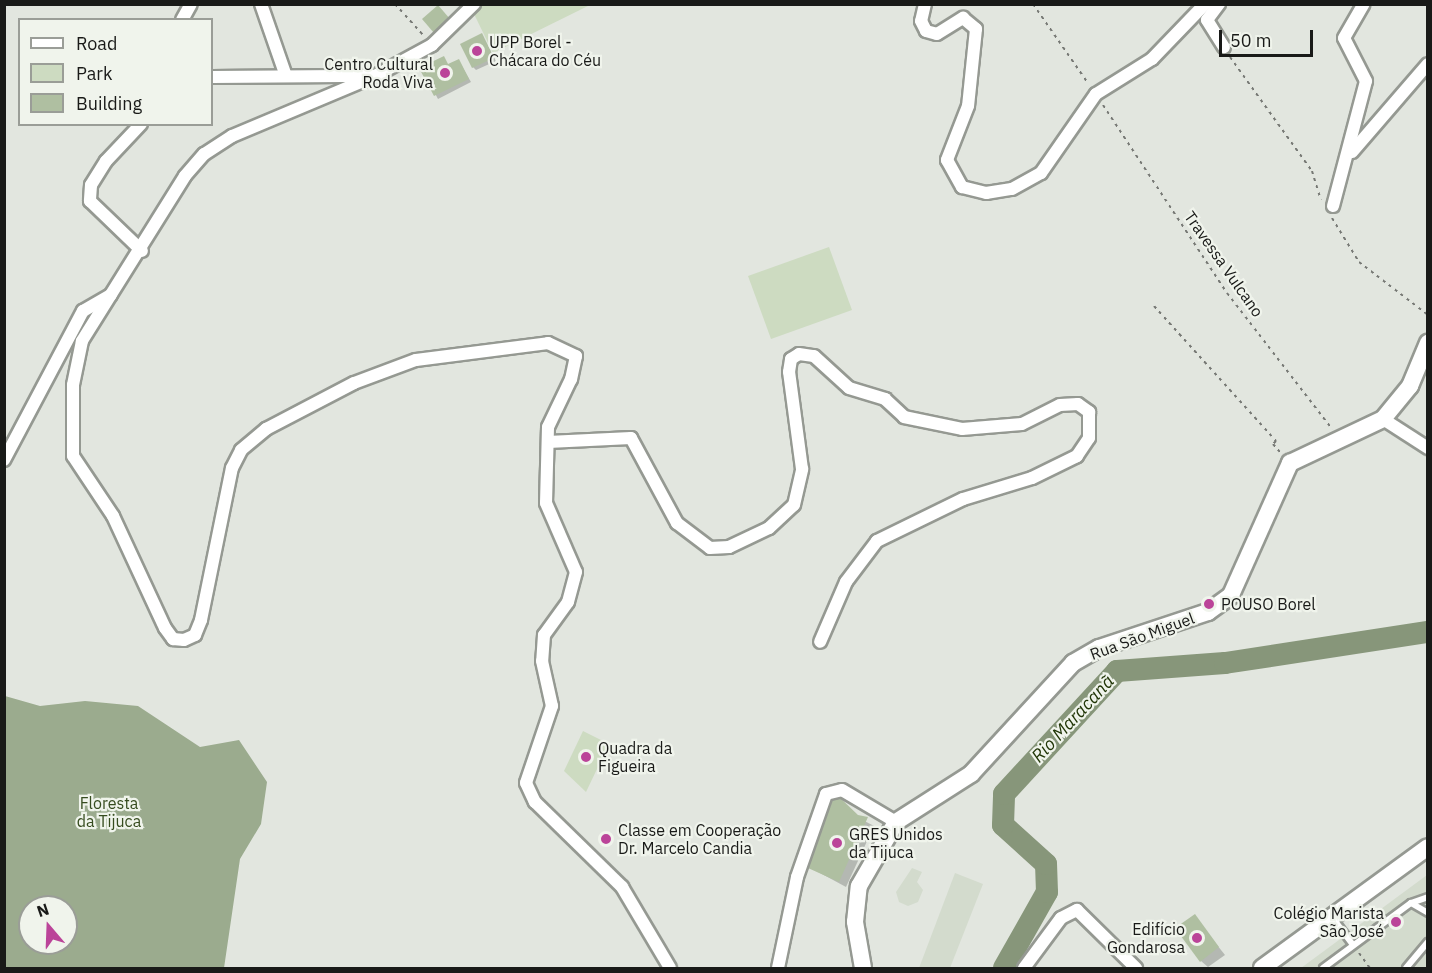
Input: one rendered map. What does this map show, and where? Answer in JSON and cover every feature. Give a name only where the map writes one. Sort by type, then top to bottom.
[{"type":"street","points":[[183,18],[191,4]]},
{"type":"street","points":[[261,4],[286,76]]},
{"type":"street","points":[[474,4],[432,45],[375,76],[232,136],[204,154],[171,195],[142,251],[82,341],[73,385],[73,456],[113,516],[173,639],[195,634],[201,620],[241,450],[267,429],[344,388],[416,360],[548,343],[563,347],[576,356],[577,365],[548,427],[546,503],[576,572],[568,602],[544,635],[542,661],[552,706],[526,783],[535,802],[622,887],[670,969]]},
{"type":"street","points":[[925,4],[921,21],[926,31],[937,34],[963,18],[976,29],[969,106],[947,160],[962,187],[999,192],[1041,173],[1096,94],[1152,59],[1205,4]]},
{"type":"street","points":[[1219,4],[1207,21],[1224,47]]},
{"type":"street","points":[[1333,206],[1347,165],[1365,74],[1344,38],[1364,4]]},
{"type":"street","points":[[1347,165],[1362,139],[1428,64]]},
{"type":"street","points":[[213,77],[375,76]]},
{"type":"street","points":[[139,126],[106,161],[91,185],[90,201],[142,251]]},
{"type":"street","points":[[4,460],[83,311],[112,295]]},
{"type":"street","points":[[1290,463],[1383,419],[1410,386],[1428,343]]},
{"type":"street","points":[[548,442],[631,438],[677,524],[710,548],[729,547],[769,528],[794,505],[802,469],[789,372],[791,359],[799,354],[814,356],[849,388],[885,399],[904,417],[962,429],[1022,424],[1060,405],[1078,404],[1089,412],[1089,438],[1077,456],[1032,478],[963,499],[877,541],[846,582],[820,642]]},
{"type":"street","points":[[1383,419],[1428,448]]},
{"type":"street","name":"Rua São Miguel","points":[[863,969],[855,922],[858,886],[896,822],[971,774],[1073,663],[1099,648],[1208,612],[1231,595],[1290,463]]},
{"type":"street","points":[[778,969],[797,877],[826,794],[842,790],[896,822]]},
{"type":"street","points":[[1262,969],[1428,847]]},
{"type":"street","points":[[1024,969],[1069,911],[1094,921],[1136,969]]},
{"type":"lane","points":[[1323,969],[1411,903],[1428,897]]},
{"type":"lane","points":[[1411,903],[1428,913]]},
{"type":"lane","points":[[1332,917],[1353,945]]},
{"type":"lane","points":[[1406,969],[1428,942]]},
{"type":"path","points":[[380,4],[391,4]]},
{"type":"path","points":[[395,4],[432,45]]},
{"type":"path","name":"Travessa Vulcano","points":[[1033,4],[1096,94],[1227,293],[1341,440]]},
{"type":"path","points":[[1224,47],[1312,171],[1321,199],[1359,262],[1428,315]]},
{"type":"path","points":[[1154,306],[1290,463]]},
{"type":"path","points":[[1353,945],[1370,969]]},
{"type":"shaded area","points":[[912,868],[922,872],[917,882],[923,890],[918,902],[908,906],[899,902],[896,892]]},
{"type":"shaded area","points":[[955,873],[983,884],[950,968],[919,968]]},
{"type":"shaded area","name":"Colégio Marista São José","points":[[1427,875],[1427,968],[1301,968]]},
{"type":"green space","points":[[479,5],[590,5],[493,53],[474,14]]},
{"type":"green space","points":[[829,247],[852,310],[771,339],[748,276]]},
{"type":"green space","name":"Floresta da Tijuca","points":[[5,696],[40,706],[85,701],[138,706],[200,747],[239,740],[267,782],[261,824],[240,859],[224,968],[5,968]]},
{"type":"green space","name":"Quadra da Figueira","points":[[583,731],[609,744],[586,792],[564,771]]},
{"type":"building","points":[[438,5],[450,19],[434,33],[422,19]]},
{"type":"building","name":"UPP Borel - Chácara do Céu","points":[[482,33],[494,58],[472,68],[460,44]]},
{"type":"building","points":[[444,56],[448,64],[459,59],[469,79],[434,96],[419,68]],"holes":[[[449,67],[453,74],[441,80],[437,73]]]},
{"type":"building","name":"GRES Unidos da Tijuca","points":[[835,793],[858,815],[868,817],[839,882],[808,868]]},
{"type":"building","name":"Edifício Gondarosa","points":[[1195,914],[1219,947],[1200,962],[1175,928]]},
{"type":"waterway","name":"Rio Maracanã","points":[[1004,968],[1047,892],[1046,864],[1003,825],[1004,794],[1117,671],[1225,663],[1428,632]]},
{"type":"place","name":"UPP Borel - Chácara do Céu","points":[[477,51]]},
{"type":"place","name":"Centro Cultural Roda Viva","points":[[445,73]]},
{"type":"place","name":"POUSO Borel","points":[[1209,604]]},
{"type":"place","name":"Quadra da Figueira","points":[[586,757]]},
{"type":"place","name":"Classe em Cooperação Dr. Marcelo Candia","points":[[606,839]]},
{"type":"place","name":"GRES Unidos da Tijuca","points":[[837,843]]},
{"type":"place","name":"Colégio Marista São José","points":[[1396,922]]},
{"type":"place","name":"Edifício Gondarosa","points":[[1197,938]]}]
